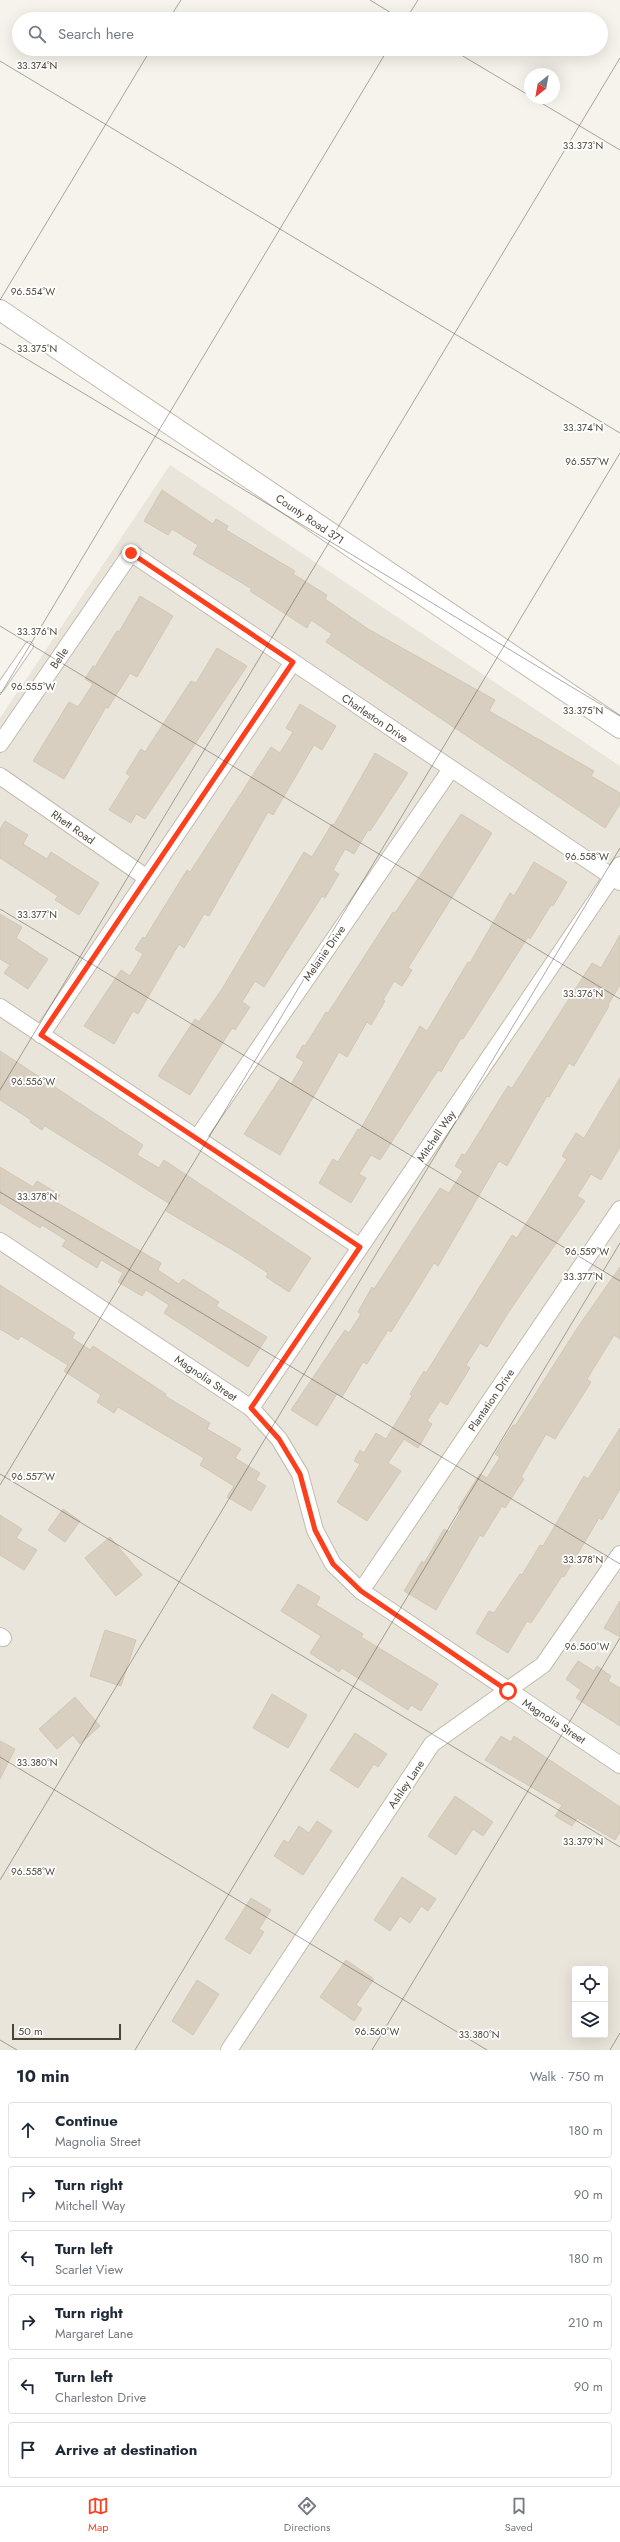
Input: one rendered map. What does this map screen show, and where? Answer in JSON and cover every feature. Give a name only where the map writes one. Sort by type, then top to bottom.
[{"type":"street","name":"County Road 371","points":[[0,310],[620,728]]},
{"type":"street","name":"Charleston Drive","points":[[131,553],[451,769],[617,875]]},
{"type":"street","name":"Belle","points":[[0,744],[131,553]]},
{"type":"street","points":[[41,1035],[293,662]]},
{"type":"street","name":"Melanie Drive","points":[[197,1138],[451,769]]},
{"type":"street","name":"Rhett Road","points":[[0,776],[147,878]]},
{"type":"street","name":"Mitchell Way","points":[[251,1408],[360,1247],[617,875]]},
{"type":"street","points":[[0,1007],[360,1247]]},
{"type":"street","name":"Plantation Drive","points":[[361,1591],[620,1209]]},
{"type":"street","name":"Magnolia Street","points":[[0,1241],[251,1408],[279,1439],[300,1474],[315,1530],[333,1564],[361,1591],[620,1765]]},
{"type":"street","name":"Ashley Lane","points":[[229,2050],[432,1744],[543,1665],[620,1554]]},
{"type":"lane","points":[[0,688],[29,646]]},
{"type":"shaded area","points":[[170,465],[620,766],[620,2050],[0,2050],[0,718]]},
{"type":"building","points":[[162,490],[213,524],[216,519],[228,526],[226,530],[295,571],[293,574],[327,595],[325,599],[368,629],[495,700],[489,711],[594,771],[591,776],[620,793],[620,804],[605,828],[326,642],[332,634],[311,620],[307,628],[250,591],[252,589],[193,554],[198,545],[172,529],[168,535],[144,521]]},
{"type":"building","points":[[140,596],[173,616],[137,677],[130,673],[108,708],[106,707],[64,779],[33,761],[69,702],[78,707],[93,684],[85,679],[93,666],[95,667],[117,631],[119,632]]},
{"type":"building","points":[[217,648],[247,666],[145,819],[136,814],[131,823],[109,810],[130,776],[126,773],[141,749],[145,752],[191,681],[196,683]]},
{"type":"building","points":[[300,704],[336,726],[322,750],[314,745],[273,815],[268,812],[209,916],[204,914],[184,948],[179,944],[138,1014],[133,1011],[114,1044],[84,1026],[121,970],[130,976],[143,954],[135,949],[143,937],[145,938],[187,870],[190,872],[271,747],[280,753],[293,732],[286,728]]},
{"type":"building","points":[[375,753],[408,773],[370,831],[368,830],[354,854],[345,849],[333,870],[339,874],[325,898],[322,896],[264,987],[255,981],[242,1002],[250,1007],[235,1030],[232,1028],[190,1095],[158,1076],[195,1019],[199,1022],[222,989],[304,852],[312,857],[332,824],[334,825]]},
{"type":"building","points":[[461,814],[492,833],[408,968],[412,970],[402,986],[394,981],[383,1000],[385,1001],[371,1025],[367,1022],[347,1057],[339,1052],[280,1155],[244,1134],[281,1077],[291,1084],[304,1062],[296,1057],[303,1045],[305,1046],[326,1012],[328,1013],[393,912],[395,913]]},
{"type":"building","points":[[5,821],[28,835],[23,844],[47,859],[51,852],[99,883],[79,915],[55,900],[58,896],[0,858],[0,829]]},
{"type":"building","points":[[534,862],[567,882],[553,906],[551,905],[530,939],[528,937],[463,1039],[461,1038],[441,1072],[438,1070],[380,1160],[371,1155],[359,1174],[366,1178],[351,1203],[319,1183],[333,1159],[338,1162],[358,1129],[360,1130],[420,1026],[427,1031],[468,962],[470,963],[510,893],[514,896]]},
{"type":"building","points":[[0,914],[22,927],[16,938],[48,959],[28,989],[4,973],[10,965],[0,959]]},
{"type":"building","points":[[620,935],[620,985],[608,1005],[609,1006],[574,1066],[569,1063],[549,1097],[547,1096],[507,1166],[499,1161],[438,1266],[434,1263],[391,1332],[388,1330],[367,1364],[363,1362],[342,1397],[337,1394],[317,1426],[291,1410],[345,1330],[349,1333],[361,1314],[358,1312],[372,1287],[374,1289],[440,1188],[449,1193],[463,1171],[455,1166],[462,1154],[465,1155],[508,1086],[512,1088],[592,963],[601,968]]},
{"type":"building","points":[[0,1051],[143,1145],[137,1155],[159,1168],[164,1160],[311,1258],[289,1292],[266,1277],[268,1273],[236,1252],[166,1211],[170,1204],[45,1126],[42,1130],[30,1122],[31,1120],[0,1100]]},
{"type":"building","points":[[620,1078],[620,1147],[601,1180],[591,1174],[577,1196],[585,1201],[508,1313],[487,1347],[480,1343],[466,1365],[470,1368],[447,1405],[440,1401],[427,1421],[432,1424],[418,1448],[404,1439],[388,1463],[401,1471],[367,1521],[337,1502],[360,1464],[354,1461],[360,1450],[364,1453],[376,1433],[386,1439],[412,1396],[410,1394],[424,1371],[426,1373],[512,1235],[517,1238],[567,1159],[562,1156],[576,1133],[584,1138]]},
{"type":"building","points":[[0,1167],[33,1187],[37,1181],[60,1195],[56,1202],[161,1263],[158,1270],[179,1284],[183,1279],[219,1302],[216,1306],[267,1337],[248,1367],[164,1313],[169,1305],[146,1290],[142,1296],[118,1282],[123,1273],[101,1260],[97,1268],[62,1246],[66,1240],[42,1225],[40,1228],[0,1203]]},
{"type":"building","points":[[620,1267],[620,1339],[614,1335],[587,1379],[591,1382],[555,1439],[546,1434],[521,1477],[524,1479],[505,1508],[502,1506],[483,1537],[480,1535],[436,1610],[404,1591],[422,1561],[424,1563],[444,1529],[449,1532],[461,1511],[458,1508],[480,1474],[487,1478],[500,1457],[495,1454],[513,1425],[515,1426],[578,1327]]},
{"type":"building","points":[[0,1285],[75,1333],[72,1338],[90,1350],[93,1346],[166,1394],[165,1396],[210,1423],[207,1429],[241,1449],[235,1458],[260,1473],[256,1480],[266,1486],[251,1511],[227,1497],[234,1486],[200,1465],[204,1458],[118,1407],[114,1413],[97,1402],[101,1395],[64,1371],[68,1365],[21,1336],[18,1340],[0,1329]]},
{"type":"building","points":[[620,1428],[620,1489],[602,1520],[599,1518],[564,1577],[562,1576],[531,1623],[527,1621],[508,1653],[476,1633],[489,1611],[494,1613],[520,1574],[522,1575],[540,1545],[543,1546],[584,1476],[588,1479]]},
{"type":"building","points":[[63,1509],[80,1521],[65,1542],[48,1530]]},
{"type":"building","points":[[0,1515],[22,1529],[16,1538],[37,1550],[24,1570],[0,1555]]},
{"type":"building","points":[[110,1537],[142,1575],[116,1596],[85,1558]]},
{"type":"building","points":[[298,1584],[320,1597],[316,1605],[363,1634],[361,1637],[438,1684],[421,1711],[411,1705],[408,1710],[342,1668],[339,1672],[310,1653],[321,1636],[281,1611]]},
{"type":"building","points":[[620,1601],[620,1637],[604,1628]]},
{"type":"building","points":[[105,1630],[136,1640],[121,1686],[90,1676]]},
{"type":"building","points":[[578,1661],[594,1671],[597,1666],[611,1676],[608,1681],[620,1688],[620,1726],[576,1698],[581,1690],[566,1679]]},
{"type":"building","points":[[272,1694],[307,1715],[288,1748],[253,1728]]},
{"type":"building","points":[[75,1697],[100,1726],[80,1744],[73,1735],[57,1749],[39,1729]]},
{"type":"building","points":[[355,1733],[387,1754],[378,1767],[374,1764],[358,1788],[330,1770]]},
{"type":"building","points":[[501,1736],[511,1742],[514,1736],[620,1807],[620,1832],[615,1840],[577,1818],[572,1826],[555,1816],[562,1805],[485,1760]]},
{"type":"building","points":[[0,1741],[15,1749],[0,1779]]},
{"type":"building","points":[[455,1796],[493,1822],[483,1836],[473,1829],[456,1855],[428,1836]]},
{"type":"building","points":[[317,1821],[332,1831],[303,1875],[274,1856],[284,1840],[288,1843],[299,1826],[309,1833]]},
{"type":"building","points":[[402,1877],[436,1899],[428,1911],[421,1906],[410,1923],[400,1916],[390,1931],[374,1920]]},
{"type":"building","points":[[251,1898],[271,1910],[259,1929],[264,1932],[250,1954],[225,1939]]},
{"type":"building","points":[[346,1960],[374,1979],[356,2005],[362,2009],[354,2021],[320,1997]]},
{"type":"building","points":[[197,1980],[219,1994],[193,2035],[172,2021]]},
{"type":"route","points":[[131,553],[293,662],[41,1035],[360,1247],[251,1408],[279,1439],[300,1474],[315,1530],[333,1564],[361,1591],[508,1691]]}]
